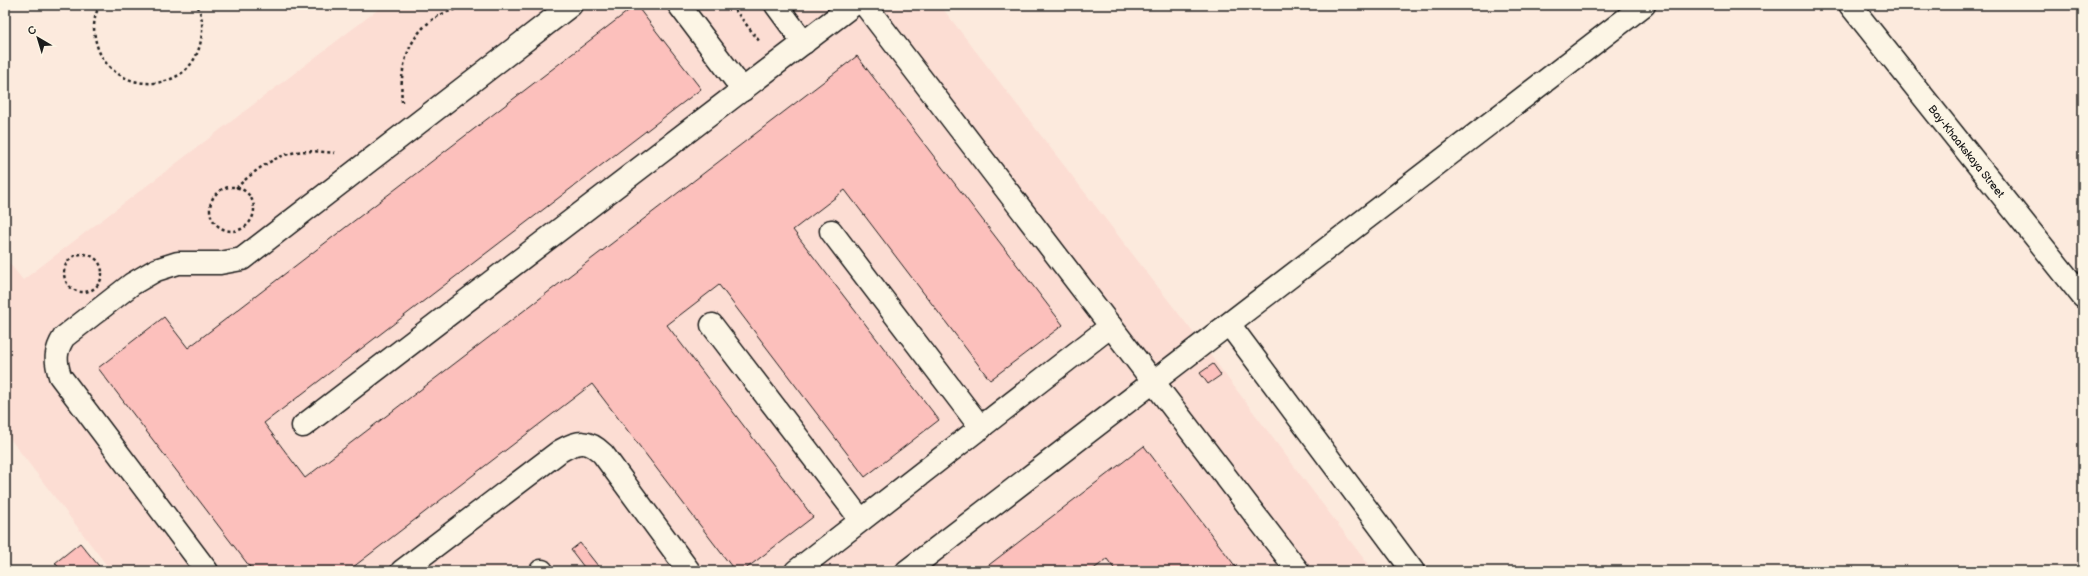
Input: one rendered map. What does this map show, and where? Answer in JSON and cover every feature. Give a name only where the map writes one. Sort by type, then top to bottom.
[{"type":"main road","points":[[207,571],[60,376],[56,359],[58,346],[64,337],[132,284],[156,270],[178,263],[220,263],[242,259],[571,5]]},
{"type":"main road","points":[[679,5],[743,90]]},
{"type":"main road","points":[[776,5],[804,42]]},
{"type":"main road","points":[[303,426],[854,5]]},
{"type":"main road","points":[[865,5],[1298,571]]},
{"type":"main road","points":[[907,571],[1644,5]]},
{"type":"main road","name":"Bay-Khaakskaya Street","points":[[1850,5],[2083,297]]},
{"type":"main road","points":[[831,232],[981,428]]},
{"type":"main road","points":[[1229,324],[1413,571]]},
{"type":"main road","points":[[712,325],[861,520]]},
{"type":"main road","points":[[796,571],[1110,326]]},
{"type":"main road","points":[[402,571],[560,451],[572,444],[583,442],[595,446],[603,454],[689,571]]},
{"type":"path","points":[[100,5],[96,11],[93,30],[96,47],[104,62],[116,74],[131,81],[148,84],[165,81],[175,76],[192,62],[200,46],[203,28],[196,5]]},
{"type":"path","points":[[403,105],[400,82],[404,63],[411,45],[424,28],[442,14],[460,9],[465,5]]},
{"type":"path","points":[[731,5],[777,64]]},
{"type":"path","points":[[236,188],[242,189],[250,195],[254,204],[254,214],[250,223],[242,229],[232,232],[223,229],[215,223],[210,214],[210,204],[215,195],[223,189],[236,188],[253,172],[272,161],[296,152],[339,153]]},
{"type":"path","points":[[83,253],[92,255],[98,261],[102,268],[102,277],[98,285],[92,290],[83,292],[75,290],[68,285],[64,277],[64,269],[68,261],[75,255],[83,253]]},
{"type":"shaded area","points":[[384,5],[940,5],[1202,344],[1373,571],[111,571],[5,432],[5,258],[23,280]]},
{"type":"building","points":[[636,5],[701,89],[264,423],[305,478],[857,56],[1063,325],[990,380],[845,190],[793,230],[939,420],[865,477],[719,285],[667,325],[813,517],[743,571],[735,571],[592,384],[348,571],[253,571],[98,368],[164,317],[188,348]]},
{"type":"building","points":[[1213,364],[1221,375],[1208,384],[1200,373]]},
{"type":"building","points":[[1144,446],[1239,571],[1116,571],[1107,559],[1091,571],[981,571]]},
{"type":"building","points":[[80,543],[103,571],[62,571],[55,563]]},
{"type":"building","points":[[580,543],[602,571],[587,571],[571,550]]}]
